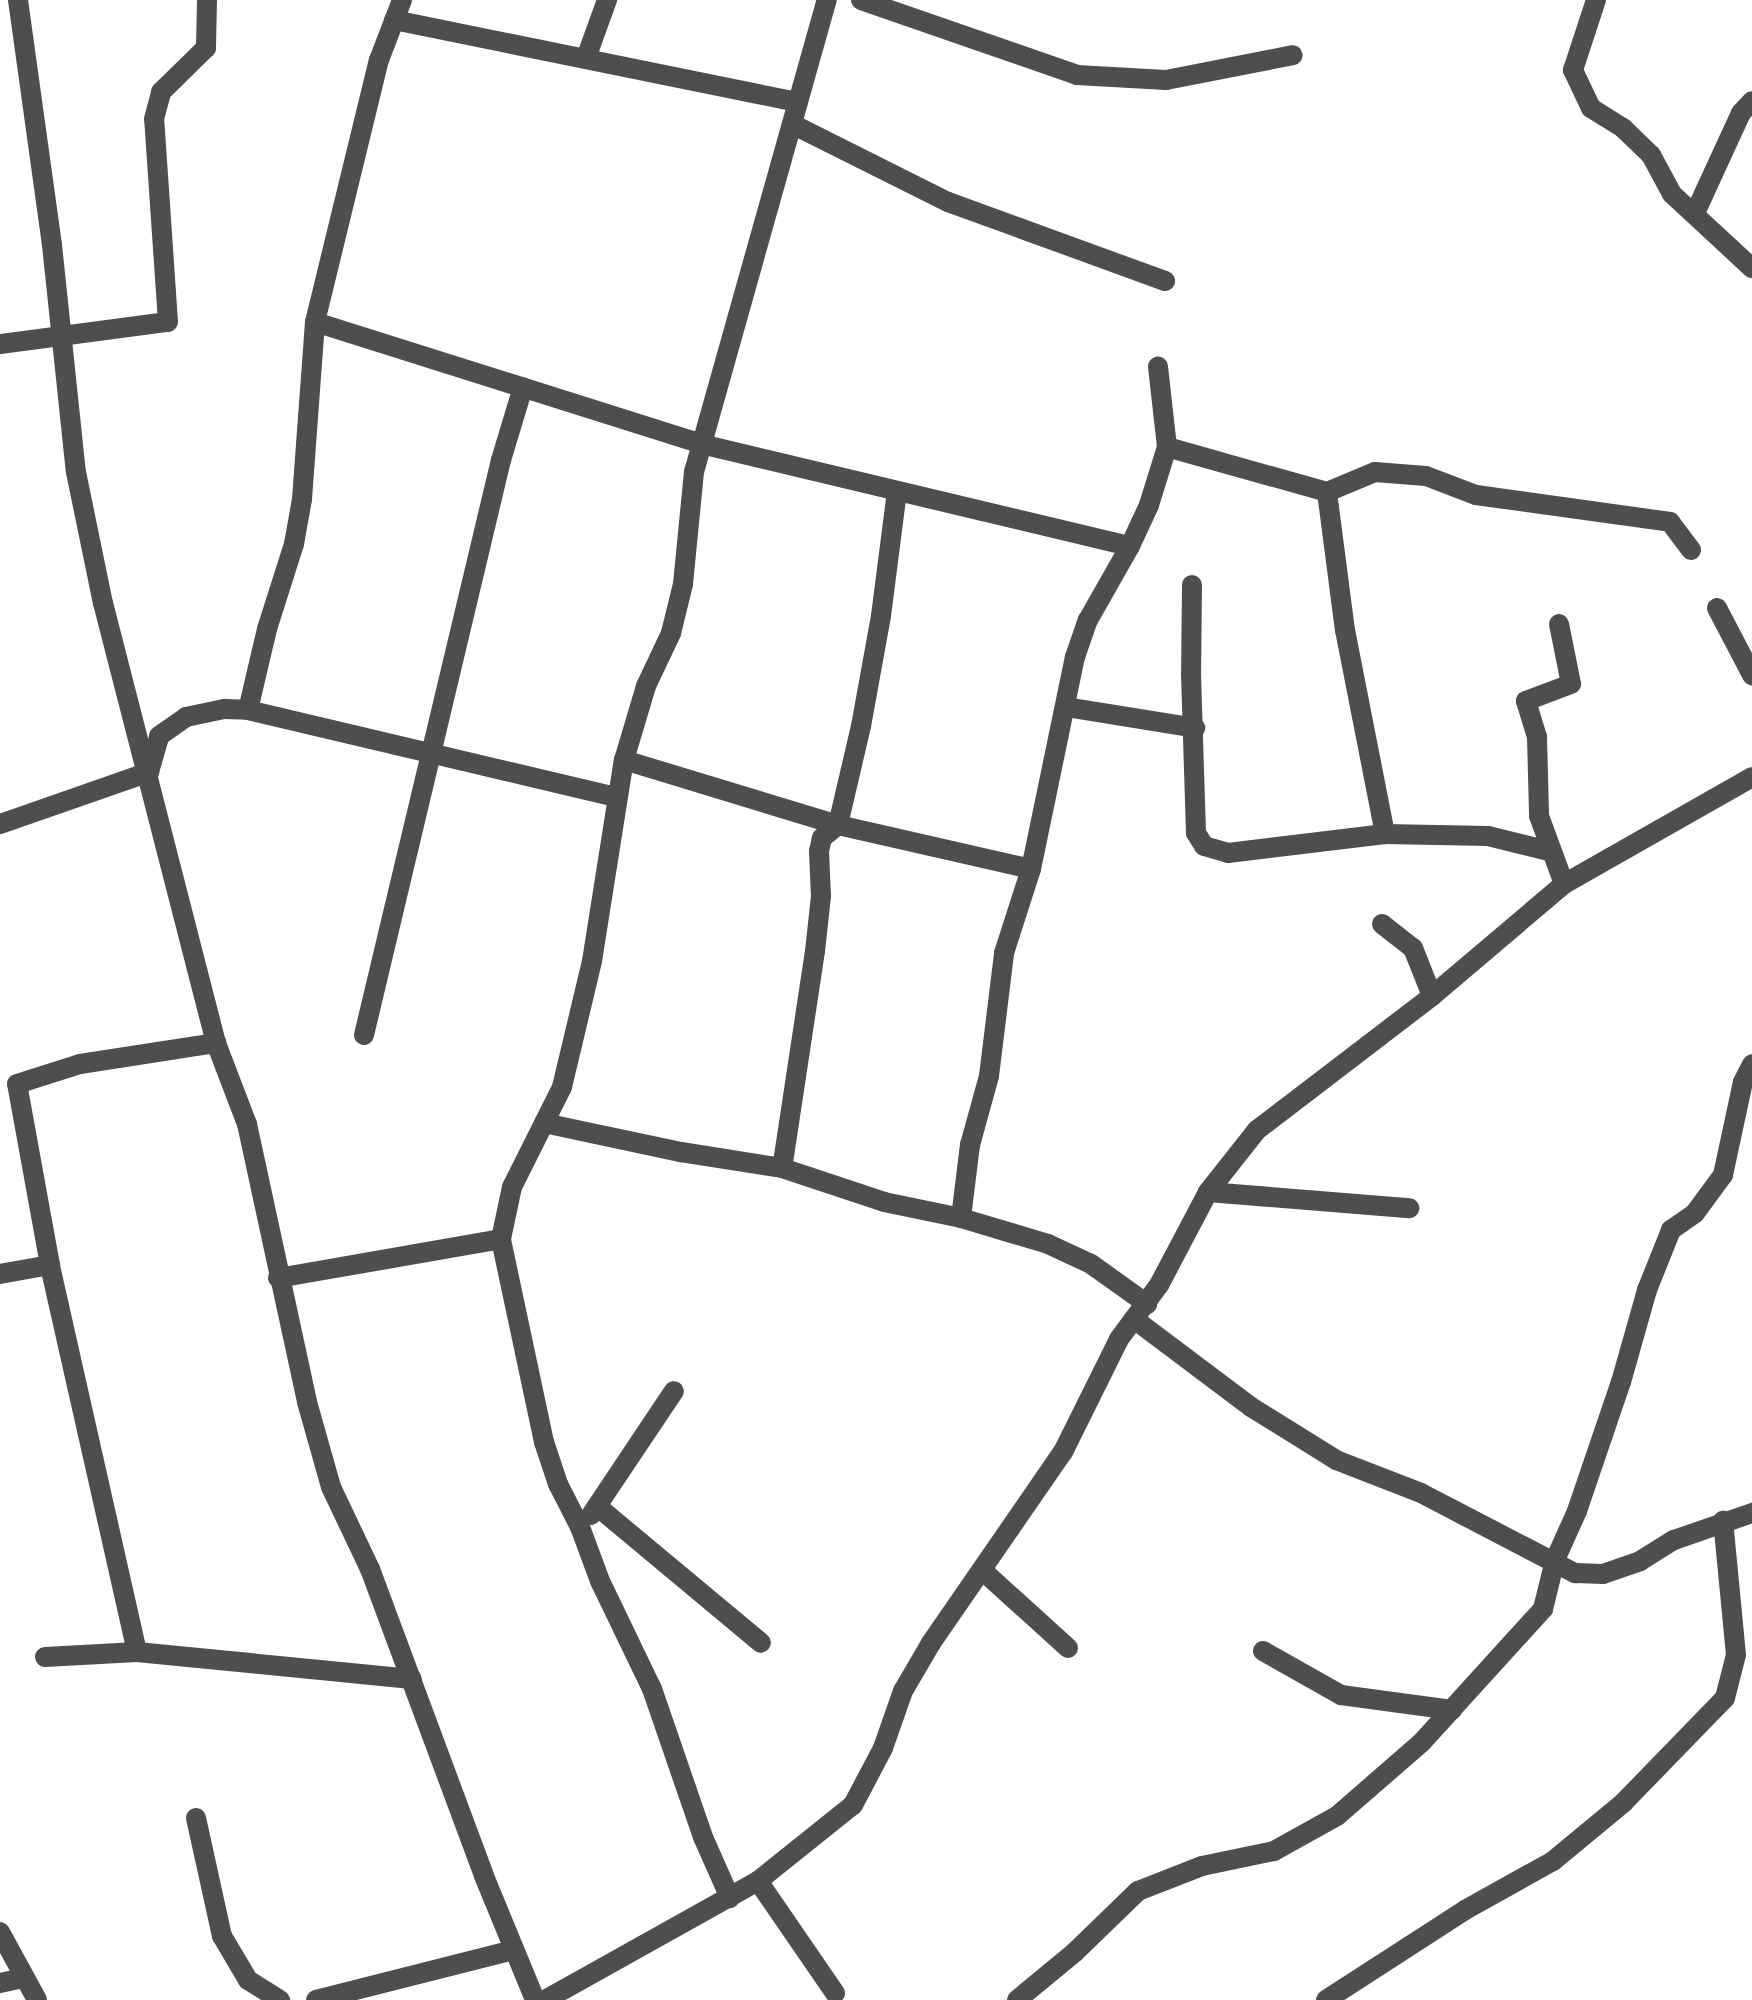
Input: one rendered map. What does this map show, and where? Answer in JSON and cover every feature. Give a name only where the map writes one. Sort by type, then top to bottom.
[{"type":"street","points":[[18,0],[63,338],[76,472],[103,603],[149,772],[216,1043],[247,1124],[278,1278],[331,1487],[370,1569],[535,2000]]},
{"type":"street","points":[[0,344],[168,322],[159,140],[154,119],[161,92],[206,48],[207,0]]},
{"type":"street","points":[[248,710],[267,629],[294,544],[302,499],[315,322],[379,60],[402,0]]},
{"type":"street","points":[[586,58],[607,0]]},
{"type":"street","points":[[730,1898],[703,1837],[652,1689],[558,1484],[544,1442],[501,1239],[512,1187],[562,1087],[592,961],[624,760],[646,686],[674,621],[683,584],[694,472],[827,0]]},
{"type":"street","points":[[861,0],[1077,75],[1166,80],[1293,55]]},
{"type":"street","points":[[1596,0],[1573,70],[1591,108],[1623,128],[1651,155],[1672,194],[1752,268]]},
{"type":"street","points":[[394,20],[798,102]]},
{"type":"street","points":[[1695,213],[1741,113],[1752,101]]},
{"type":"street","points":[[792,124],[948,202],[1165,281]]},
{"type":"street","points":[[315,322],[701,444],[1130,546]]},
{"type":"street","points":[[961,1218],[970,1145],[989,1076],[1004,953],[1031,869],[1075,657],[1088,620],[1130,546],[1167,447],[1158,367]]},
{"type":"street","points":[[364,1035],[434,755],[501,460],[523,387]]},
{"type":"street","points":[[1167,447],[1327,492],[1375,472],[1426,476],[1476,495],[1670,522],[1691,550]]},
{"type":"street","points":[[782,1168],[815,951],[821,896],[819,851],[822,838],[838,825],[881,616],[897,491]]},
{"type":"street","points":[[1327,492],[1345,630],[1385,834]]},
{"type":"street","points":[[1192,585],[1191,674],[1196,833],[1204,846],[1228,853],[1385,834],[1488,836],[1549,851]]},
{"type":"street","points":[[1717,608],[1752,675]]},
{"type":"street","points":[[1559,624],[1571,684],[1526,701],[1537,737],[1539,816],[1549,851],[1564,884]]},
{"type":"street","points":[[1066,707],[1195,728]]},
{"type":"street","points":[[149,772],[159,736],[186,717],[225,709],[248,710],[616,797]]},
{"type":"street","points":[[624,760],[838,825],[1031,869]]},
{"type":"street","points":[[0,824],[149,772]]},
{"type":"street","points":[[545,2000],[758,1881],[853,1805],[883,1748],[903,1691],[1063,1452],[1119,1339],[1140,1312],[1208,1192],[1257,1130],[1432,996],[1564,884],[1752,777]]},
{"type":"street","points":[[1382,924],[1413,948],[1432,996]]},
{"type":"street","points":[[137,1652],[50,1265],[17,1084],[80,1064],[216,1043]]},
{"type":"street","points":[[1017,2000],[1075,1952],[1138,1891],[1202,1866],[1274,1851],[1337,1816],[1422,1742],[1543,1609],[1555,1560],[1577,1511],[1621,1382],[1647,1290],[1671,1230],[1695,1213],[1723,1175],[1743,1082],[1752,1064]]},
{"type":"street","points":[[544,1123],[782,1168],[884,1202],[961,1218],[1048,1244],[1091,1264],[1140,1312],[1251,1407],[1336,1460],[1421,1493],[1575,1573],[1603,1574],[1640,1561],[1674,1540],[1752,1513]]},
{"type":"street","points":[[1208,1192],[1409,1208]]},
{"type":"street","points":[[278,1278],[501,1239]]},
{"type":"street","points":[[0,1274],[50,1265]]},
{"type":"street","points":[[580,1527],[598,1507],[674,1391]]},
{"type":"street","points":[[598,1507],[761,1643]]},
{"type":"street","points":[[1326,2000],[1465,1910],[1553,1861],[1623,1803],[1725,1698],[1736,1655],[1723,1521]]},
{"type":"street","points":[[982,1570],[1068,1648]]},
{"type":"street","points":[[1263,1651],[1341,1695],[1452,1710]]},
{"type":"street","points":[[45,1657],[137,1652],[412,1679]]},
{"type":"street","points":[[196,1818],[222,1936],[248,1980],[280,2000]]},
{"type":"street","points":[[758,1881],[835,1993]]},
{"type":"street","points":[[0,1932],[37,2000]]},
{"type":"street","points":[[316,2000],[514,1950]]},
{"type":"street","points":[[0,1983],[24,1978]]}]
